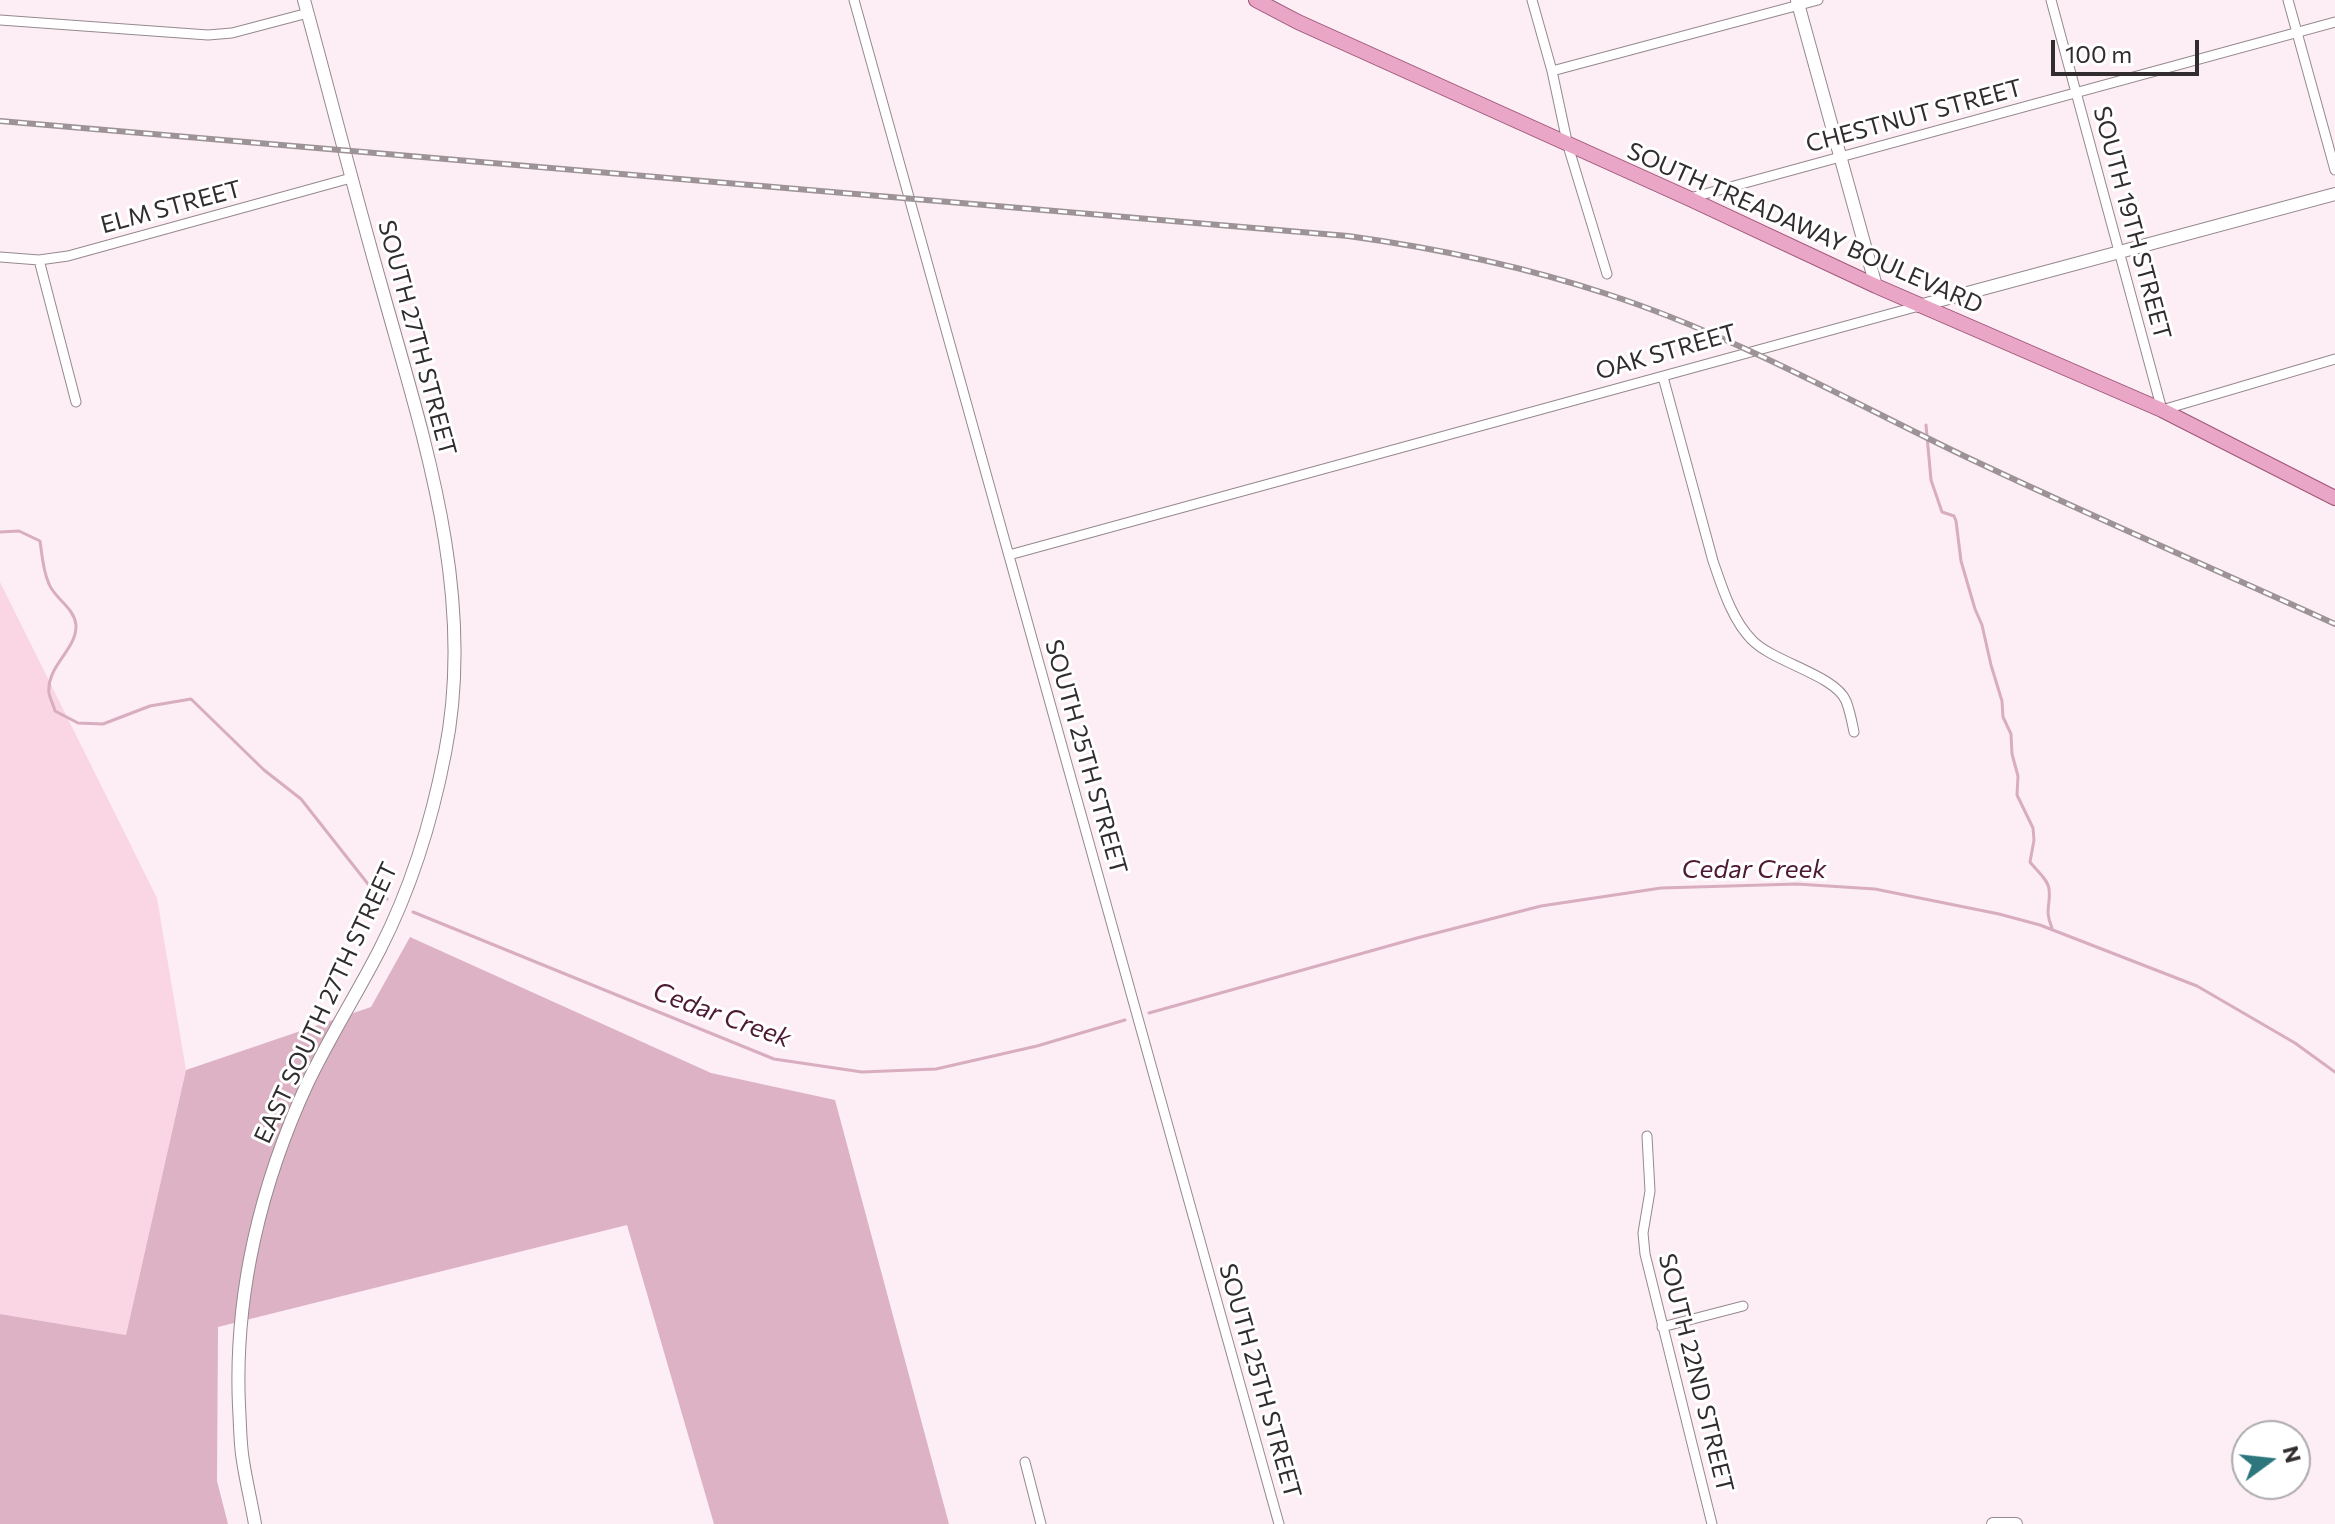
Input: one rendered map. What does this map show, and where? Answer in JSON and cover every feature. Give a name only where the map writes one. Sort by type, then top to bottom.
[{"type":"main road","name":"SOUTH TREADAWAY BOULEVARD","points":[[1256,0],[1919,306],[2162,410],[2335,498]]},
{"type":"main road","points":[[1798,3],[1876,286]]},
{"type":"main road","name":"SOUTH 27TH STREET","points":[[306,6],[416,409],[447,545],[455,631],[453,692]]},
{"type":"main road","name":"OAK STREET","points":[[1919,306],[2335,194]]},
{"type":"main road","name":"EAST SOUTH 27TH STREET","points":[[255,1524],[241,1452],[238,1374],[244,1294],[255,1235],[280,1152],[308,1084],[402,901],[445,752],[453,692]]},
{"type":"main road","points":[[1993,1524],[2016,1524]]},
{"type":"street","name":"SOUTH 25TH STREET","points":[[854,0],[1279,1524]]},
{"type":"street","points":[[1532,0],[1552,71],[1568,146],[1607,274]]},
{"type":"street","points":[[1552,71],[1818,0]]},
{"type":"street","name":"SOUTH 19TH STREET","points":[[2051,0],[2162,410]]},
{"type":"street","points":[[2288,0],[2335,170]]},
{"type":"street","points":[[0,20],[208,35],[232,33],[306,6]]},
{"type":"street","name":"CHESTNUT STREET","points":[[1688,198],[2335,22]]},
{"type":"street","name":"ELM STREET","points":[[0,257],[39,260],[68,256],[351,178]]},
{"type":"street","points":[[39,260],[76,402]]},
{"type":"street","name":"OAK STREET","points":[[1009,555],[1919,306]]},
{"type":"street","points":[[2162,410],[2335,359]]},
{"type":"street","points":[[1663,377],[1713,561],[1738,619],[1752,640],[1771,654],[1828,683],[1845,698],[1854,732]]},
{"type":"street","name":"SOUTH 22ND STREET","points":[[1647,1136],[1650,1191],[1643,1233],[1645,1254],[1712,1524]]},
{"type":"street","points":[[1662,1327],[1743,1306]]},
{"type":"street","points":[[1025,1462],[1041,1524]]},
{"type":"shaded area","points":[[0,582],[157,898],[186,1070],[126,1335],[0,1314]]},
{"type":"shaded area","points":[[410,937],[711,1073],[835,1100],[949,1524],[714,1524],[627,1225],[218,1327],[217,1481],[228,1524],[0,1524],[0,1314],[126,1335],[186,1070],[371,1007]]},
{"type":"waterway","points":[[1926,425],[1931,480],[1942,512],[1954,516],[1956,521],[1961,561],[1982,625],[2002,701],[2003,717],[2011,734],[2018,776],[2017,795],[2033,828],[2030,862],[2048,885],[2048,916],[2052,928]]},
{"type":"waterway","name":"Cedar Creek","points":[[0,532],[19,531],[40,541],[49,584],[75,619],[72,642],[49,683],[55,711],[78,723],[103,724],[150,706],[191,699],[264,770],[301,799],[368,884],[387,899]]},
{"type":"waterway","name":"Cedar Creek","points":[[1149,1013],[1541,906],[1661,888],[1797,884],[1875,889],[2040,925],[2197,986],[2295,1043],[2335,1072]]},
{"type":"waterway","name":"Cedar Creek","points":[[413,912],[774,1059],[862,1072],[936,1069],[1037,1046],[1125,1020]]},
{"type":"railway","points":[[0,121],[1348,236],[1479,259],[1607,294],[1698,328],[2007,476],[2335,624]]}]
